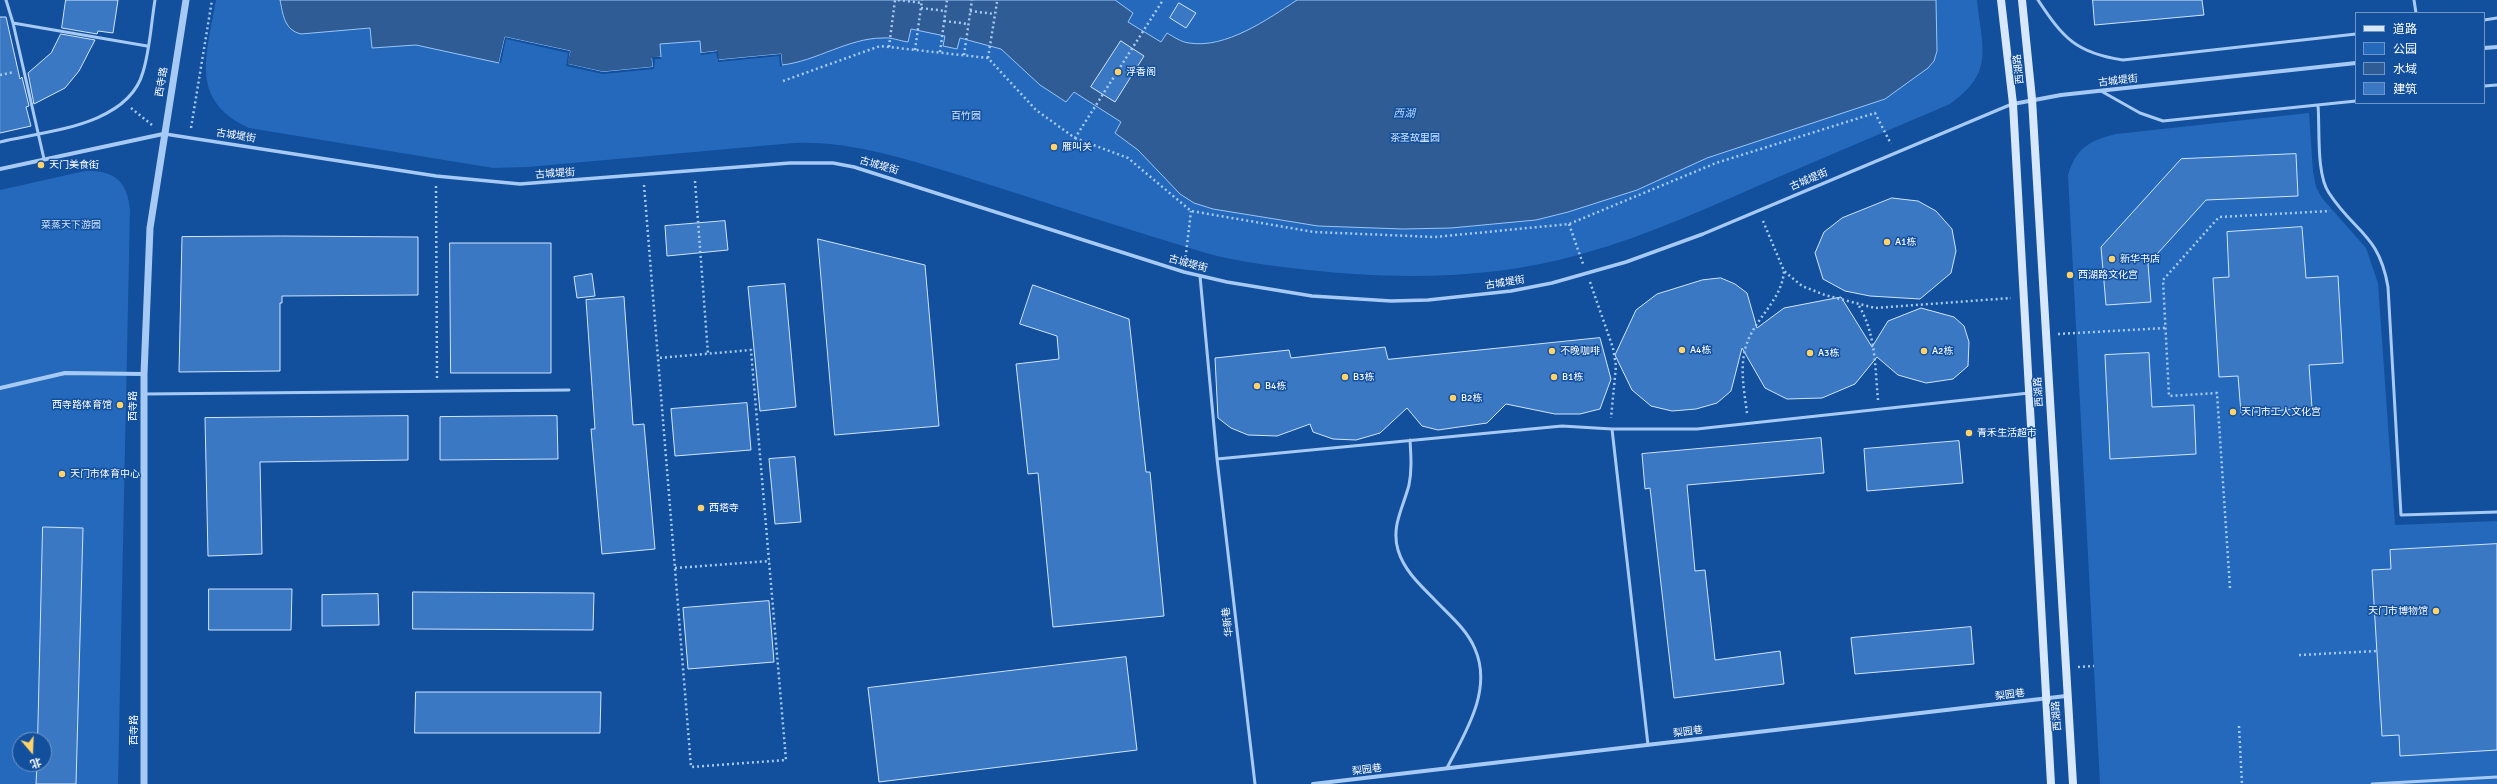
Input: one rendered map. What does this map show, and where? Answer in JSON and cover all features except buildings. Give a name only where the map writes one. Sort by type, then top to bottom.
[{"type":"main road","name":"西湖路","points":[[2001,0],[2013,104],[2045,699],[2051,784]]},
{"type":"main road","name":"西湖路","points":[[2022,0],[2032,99],[2066,696],[2073,784]]},
{"type":"street","name":"西寺路","points":[[144,784],[143,394],[150,228],[163,134],[186,0]]},
{"type":"street","points":[[2485,48],[2497,47]]},
{"type":"street","name":"古城堤街","points":[[0,169],[163,134],[190,136],[436,176],[520,184],[790,163],[834,163],[854,166],[1200,276],[1312,296],[1391,301],[1477,296],[1552,283],[1587,274],[1664,249],[1895,152],[2013,104],[2032,99],[2355,62]]},
{"type":"street","points":[[0,388],[65,373],[144,374]]},
{"type":"street","name":"梨园巷","points":[[1313,784],[2066,696]]},
{"type":"lane","points":[[6,0],[14,24],[44,159]]},
{"type":"lane","points":[[0,142],[93,120],[114,111],[124,103],[138,84],[143,72],[155,0]]},
{"type":"lane","points":[[2038,0],[2054,24],[2073,43],[2097,56],[2123,60],[2355,34]]},
{"type":"lane","points":[[2414,0],[2416,12]]},
{"type":"lane","points":[[2485,20],[2497,18]]},
{"type":"lane","points":[[14,24],[147,46]]},
{"type":"lane","points":[[2485,86],[2497,85]]},
{"type":"lane","points":[[2101,91],[2140,113],[2163,121],[2355,101]]},
{"type":"lane","points":[[2318,105],[2322,176],[2328,193],[2375,245],[2384,265],[2388,288],[2401,515],[2497,512]]},
{"type":"lane","name":"华新巷","points":[[1200,276],[1217,459],[1255,784]]},
{"type":"lane","points":[[143,394],[569,390]]},
{"type":"lane","points":[[1217,459],[1562,426],[1666,430],[1748,423],[2028,393]]},
{"type":"lane","points":[[1612,429],[1648,745]]},
{"type":"lane","points":[[1410,440],[1412,467],[1408,487],[1398,516],[1396,531],[1398,550],[1409,573],[1466,633],[1476,650],[1481,675],[1478,700],[1470,724],[1447,768]]},
{"type":"lane","points":[[2372,784],[2497,777]]},
{"type":"path","points":[[190,136],[212,0]]},
{"type":"path","points":[[889,47],[896,0],[922,1],[915,50]]},
{"type":"path","points":[[940,52],[946,0]]},
{"type":"path","points":[[964,55],[972,0]]},
{"type":"path","points":[[1075,138],[1163,0]]},
{"type":"path","points":[[988,58],[997,2]]},
{"type":"path","points":[[921,8],[945,10]]},
{"type":"path","points":[[970,10],[995,14]]},
{"type":"path","points":[[944,21],[968,24]]},
{"type":"path","points":[[783,81],[880,46],[988,58],[1036,110],[1075,138],[1128,158],[1191,211],[1314,232],[1408,237],[1569,224],[1716,163],[1875,113],[1895,152]]},
{"type":"path","points":[[124,103],[163,134]]},
{"type":"path","points":[[694,170],[708,354]]},
{"type":"path","points":[[643,174],[691,767],[786,760],[751,350],[658,358]]},
{"type":"path","points":[[436,176],[437,391]]},
{"type":"path","points":[[1758,210],[1784,271],[1802,286],[1859,305],[1875,308],[2024,297]]},
{"type":"path","points":[[2230,588],[2218,393],[2169,396],[2163,280],[2219,217],[2344,210]]},
{"type":"path","points":[[1184,272],[1191,211]]},
{"type":"path","points":[[1569,224],[1613,348],[1616,366],[1611,414],[1612,429]]},
{"type":"path","points":[[1748,423],[1743,372],[1744,352],[1749,338],[1783,283],[1784,271]]},
{"type":"path","points":[[1859,305],[1867,319],[1871,336],[1879,409]]},
{"type":"path","points":[[2046,335],[2165,328]]},
{"type":"path","points":[[675,568],[770,561]]},
{"type":"path","points":[[2299,655],[2377,652]]},
{"type":"path","points":[[2240,726],[2242,784]]},
{"type":"green space","name":"茶圣故里园","points":[[216,0],[1977,0],[1983,46],[1980,70],[1974,81],[1950,104],[1652,231],[1585,253],[1513,269],[1439,276],[1402,276],[1365,275],[1291,268],[1219,256],[923,164],[859,148],[838,145],[794,143],[528,167],[493,168],[249,128],[230,117],[217,104],[209,89],[206,74],[206,57]]},
{"type":"green space","points":[[2309,113],[2313,171],[2316,187],[2322,198],[2366,248],[2378,283],[2395,525],[2497,521],[2497,784],[2100,784],[2068,175],[2075,158],[2085,147],[2091,142],[2107,136]]},
{"type":"green space","name":"天门市体育中心","points":[[85,171],[103,172],[111,175],[122,184],[126,191],[130,209],[118,784],[0,784],[0,190]]},
{"type":"water","name":"西湖","points":[[280,0],[1115,0],[1133,13],[1128,22],[1161,42],[1167,33],[1189,43],[1203,44],[1232,37],[1246,31],[1260,24],[1297,0],[1936,0],[1937,51],[1934,61],[1928,68],[1885,99],[1707,158],[1637,190],[1568,212],[1536,220],[1451,228],[1403,229],[1318,226],[1213,209],[1194,203],[1180,194],[1138,150],[1115,133],[1121,122],[1074,92],[1066,102],[1040,85],[1001,49],[960,38],[957,49],[943,46],[945,36],[911,29],[908,42],[889,38],[870,39],[845,45],[795,63],[782,65],[781,54],[718,60],[717,51],[701,53],[700,41],[660,44],[661,57],[652,58],[653,67],[603,72],[567,64],[570,51],[505,37],[499,63],[416,45],[372,48],[370,28],[301,34],[291,29],[285,21]]},
{"type":"pier","points":[[505,37],[570,51],[568,64],[603,72],[653,67],[652,57],[661,57],[661,59],[655,59],[654,69],[603,74],[566,66],[568,53],[506,39],[501,63],[499,63]]},
{"type":"pier","points":[[718,51],[719,60],[781,54],[782,67],[780,66],[779,56],[718,62],[716,53],[701,55],[701,53]]},
{"type":"place","name":"浮香阁","points":[[1118,72]]},
{"type":"place","name":"雁叫关","points":[[1054,147]]},
{"type":"place","name":"天门美食街","points":[[41,165]]},
{"type":"place","name":"A1栋","points":[[1887,242]]},
{"type":"place","name":"新华书店","points":[[2112,259]]},
{"type":"place","name":"西湖路文化宫","points":[[2070,275]]},
{"type":"place","name":"A4栋","points":[[1682,350]]},
{"type":"place","name":"不晚咖啡","points":[[1552,351]]},
{"type":"place","name":"A2栋","points":[[1924,351]]},
{"type":"place","name":"A3栋","points":[[1810,353]]},
{"type":"place","name":"B3栋","points":[[1345,377]]},
{"type":"place","name":"B1栋","points":[[1554,377]]},
{"type":"place","name":"B4栋","points":[[1257,386]]},
{"type":"place","name":"B2栋","points":[[1453,398]]},
{"type":"place","name":"西寺路体育馆","points":[[120,405]]},
{"type":"place","name":"天门市工人文化宫","points":[[2233,412]]},
{"type":"place","name":"青禾生活超市","points":[[1969,433]]},
{"type":"place","name":"天门市体育中心","points":[[62,474]]},
{"type":"place","name":"西塔寺","points":[[701,508]]},
{"type":"place","name":"天门市博物馆","points":[[2436,611]]},
{"type":"park label","name":"百竹园","points":[[966,116]]},
{"type":"park label","name":"菜蒸天下游园","points":[[71,225]]}]
